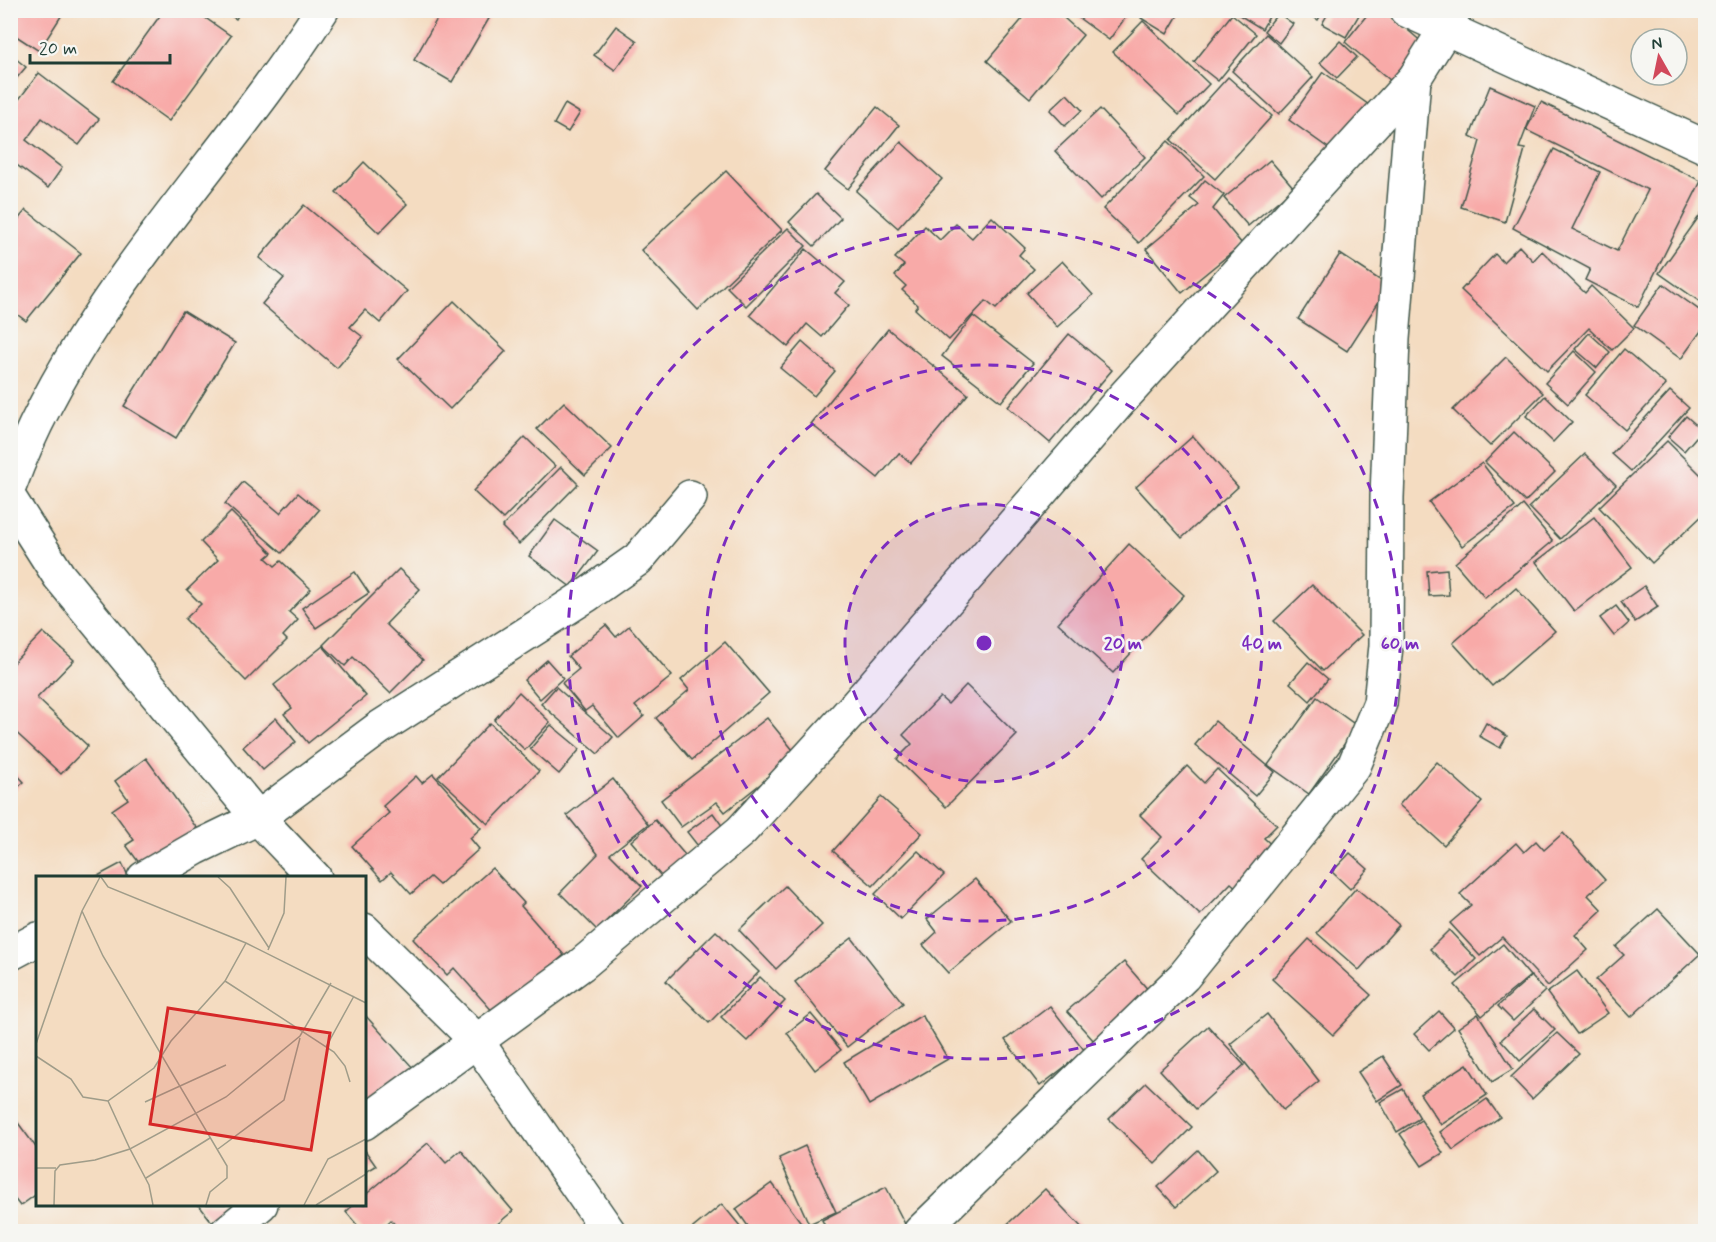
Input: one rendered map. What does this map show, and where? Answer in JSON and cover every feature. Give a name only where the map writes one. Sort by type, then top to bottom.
[{"type":"street","points":[[10,485],[28,436],[84,336],[322,10]]},
{"type":"street","points":[[1406,10],[1450,19],[1704,143]]},
{"type":"street","points":[[366,1122],[581,964],[741,831],[851,711],[1120,401],[1414,79],[1450,19]]},
{"type":"street","points":[[920,1232],[1184,976],[1354,766],[1380,703],[1386,646],[1387,497],[1393,339],[1414,79]]},
{"type":"street","points":[[147,876],[196,848],[258,818],[379,728],[587,595],[638,559],[690,497]]},
{"type":"street","points":[[10,499],[59,576],[258,818],[313,876]]},
{"type":"street","points":[[366,932],[476,1040],[609,1232]]},
{"type":"street","points":[[10,954],[36,940]]},
{"type":"street","points":[[227,1232],[259,1206]]},
{"type":"building","points":[[15,10],[65,10],[39,51],[10,32],[10,17]]},
{"type":"building","points":[[164,10],[194,10],[231,36],[169,121],[113,81]]},
{"type":"building","points":[[221,10],[241,10],[236,19]]},
{"type":"building","points":[[442,10],[494,10],[452,82],[414,60]]},
{"type":"building","points":[[1030,10],[1055,10],[1083,35],[1030,98],[987,61]]},
{"type":"building","points":[[1068,10],[1131,10],[1109,40]]},
{"type":"building","points":[[1146,10],[1181,10],[1167,34],[1141,18]]},
{"type":"building","points":[[1231,10],[1273,10],[1262,29]]},
{"type":"building","points":[[1303,10],[1324,10],[1318,20]]},
{"type":"building","points":[[1330,10],[1352,10],[1359,15],[1346,37],[1322,24]]},
{"type":"building","points":[[1371,10],[1384,10],[1436,54],[1404,92],[1345,42]]},
{"type":"building","points":[[1278,13],[1293,24],[1279,43],[1264,31]]},
{"type":"building","points":[[1232,14],[1256,34],[1218,81],[1194,62]]},
{"type":"building","points":[[1143,21],[1209,84],[1179,115],[1113,52]]},
{"type":"building","points":[[616,26],[637,41],[615,70],[594,55]]},
{"type":"building","points":[[1266,34],[1313,77],[1279,114],[1232,71]]},
{"type":"building","points":[[1340,41],[1357,57],[1337,78],[1320,63]]},
{"type":"building","points":[[10,54],[26,67],[10,86]]},
{"type":"building","points":[[1323,72],[1376,110],[1341,157],[1289,120]]},
{"type":"building","points":[[39,73],[99,119],[79,145],[42,118],[26,140],[62,168],[48,188],[10,160],[10,111]]},
{"type":"building","points":[[1228,77],[1272,116],[1215,179],[1171,140]]},
{"type":"building","points":[[1490,86],[1535,106],[1519,148],[1525,149],[1505,222],[1461,207],[1480,141],[1470,136]]},
{"type":"building","points":[[1067,94],[1082,110],[1065,126],[1050,110]]},
{"type":"building","points":[[1541,102],[1701,181],[1638,307],[1585,280],[1590,269],[1513,228],[1554,149],[1600,172],[1572,229],[1617,251],[1648,190],[1526,130]]},
{"type":"building","points":[[565,104],[580,113],[568,132],[554,124]]},
{"type":"building","points":[[877,107],[899,125],[848,189],[825,171]]},
{"type":"building","points":[[1100,109],[1145,157],[1101,199],[1055,151]]},
{"type":"building","points":[[1168,141],[1204,176],[1139,243],[1103,209]]},
{"type":"building","points":[[901,142],[942,179],[898,228],[856,191]]},
{"type":"building","points":[[1270,160],[1294,188],[1248,226],[1224,198]]},
{"type":"building","points":[[364,162],[407,204],[379,233],[336,192]]},
{"type":"building","points":[[726,171],[782,230],[698,310],[641,250]]},
{"type":"building","points":[[1205,180],[1224,195],[1213,209],[1242,244],[1182,293],[1146,249],[1199,205],[1190,198]]},
{"type":"building","points":[[816,194],[841,218],[814,246],[789,222]]},
{"type":"building","points":[[304,205],[407,291],[380,323],[365,310],[350,327],[363,337],[337,368],[262,304],[284,278],[259,258]]},
{"type":"building","points":[[26,210],[81,253],[26,321],[10,309],[10,229]]},
{"type":"building","points":[[1703,211],[1706,213],[1706,306],[1659,273]]},
{"type":"building","points":[[992,217],[1025,248],[1019,255],[1034,269],[996,309],[986,301],[949,340],[915,309],[918,305],[902,290],[906,286],[895,276],[904,265],[895,258],[925,226],[940,240],[956,224],[972,238]]},
{"type":"building","points":[[788,228],[806,246],[746,306],[727,287]]},
{"type":"building","points":[[1519,246],[1533,261],[1542,251],[1585,293],[1591,286],[1634,328],[1612,350],[1589,328],[1547,371],[1461,290],[1495,254],[1503,262]]},
{"type":"building","points":[[806,249],[845,282],[835,293],[849,305],[822,337],[807,324],[788,347],[750,315]]},
{"type":"building","points":[[1340,254],[1389,286],[1347,351],[1298,319]]},
{"type":"building","points":[[1062,261],[1093,295],[1057,327],[1027,293]]},
{"type":"building","points":[[1663,284],[1706,315],[1706,324],[1681,359],[1634,325]]},
{"type":"building","points":[[454,301],[506,351],[450,409],[398,359]]},
{"type":"building","points":[[183,311],[235,343],[176,438],[124,406]]},
{"type":"building","points":[[973,316],[1033,363],[1001,402],[942,356]]},
{"type":"building","points":[[888,329],[968,394],[911,463],[899,453],[878,478],[811,424]]},
{"type":"building","points":[[1589,333],[1610,352],[1597,368],[1575,349]]},
{"type":"building","points":[[1069,334],[1112,370],[1050,443],[1008,407]]},
{"type":"building","points":[[802,342],[835,371],[814,396],[780,368]]},
{"type":"building","points":[[1624,349],[1666,385],[1625,430],[1585,395]]},
{"type":"building","points":[[1574,351],[1596,372],[1568,404],[1545,383]]},
{"type":"building","points":[[1506,357],[1543,393],[1490,446],[1453,410]]},
{"type":"building","points":[[1670,391],[1689,408],[1631,471],[1612,454]]},
{"type":"building","points":[[1545,396],[1572,422],[1553,442],[1526,416]]},
{"type":"building","points":[[564,402],[612,448],[585,475],[537,429]]},
{"type":"building","points":[[1686,416],[1702,430],[1684,451],[1668,437]]},
{"type":"building","points":[[1514,432],[1555,472],[1525,502],[1485,462]]},
{"type":"building","points":[[1193,436],[1238,487],[1182,538],[1136,487]]},
{"type":"building","points":[[525,437],[555,466],[503,519],[473,491]]},
{"type":"building","points":[[1667,441],[1706,480],[1706,512],[1652,563],[1599,507]]},
{"type":"building","points":[[1585,454],[1616,485],[1560,539],[1529,507]]},
{"type":"building","points":[[1482,463],[1515,507],[1462,546],[1429,502]]},
{"type":"building","points":[[561,467],[578,484],[519,544],[502,527]]},
{"type":"building","points":[[243,482],[280,513],[298,493],[319,510],[282,553],[225,504]]},
{"type":"building","points":[[1523,505],[1553,541],[1485,598],[1455,563]]},
{"type":"building","points":[[231,512],[272,553],[266,558],[275,566],[281,561],[311,589],[289,612],[298,620],[283,636],[287,640],[246,681],[185,619],[201,604],[187,590],[218,560],[201,542]]},
{"type":"building","points":[[1594,517],[1632,567],[1574,611],[1536,562]]},
{"type":"building","points":[[555,520],[598,551],[571,587],[529,556]]},
{"type":"building","points":[[1129,544],[1184,595],[1113,673],[1058,623]]},
{"type":"building","points":[[399,569],[420,589],[386,624],[423,660],[390,693],[353,657],[345,666],[323,645]]},
{"type":"building","points":[[1447,569],[1449,595],[1429,596],[1427,571]]},
{"type":"building","points":[[355,572],[369,593],[316,628],[302,608]]},
{"type":"building","points":[[1312,585],[1362,635],[1323,671],[1274,621]]},
{"type":"building","points":[[1644,586],[1658,607],[1635,622],[1621,602]]},
{"type":"building","points":[[1516,588],[1555,631],[1492,686],[1453,643]]},
{"type":"building","points":[[1616,606],[1629,623],[1614,636],[1600,618]]},
{"type":"building","points":[[606,625],[616,637],[629,626],[672,676],[635,706],[644,716],[619,738],[592,706],[585,711],[562,683],[579,669],[568,656]]},
{"type":"building","points":[[43,632],[74,660],[37,698],[88,746],[61,774],[10,727],[10,666]]},
{"type":"building","points":[[725,642],[769,693],[692,760],[656,718],[689,690],[681,680]]},
{"type":"building","points":[[323,646],[366,696],[308,743],[284,714],[292,708],[274,685]]},
{"type":"building","points":[[547,660],[563,678],[540,699],[524,680]]},
{"type":"building","points":[[1308,662],[1328,679],[1310,701],[1290,683]]},
{"type":"building","points":[[966,685],[1017,735],[946,807],[897,759],[912,744],[903,735],[940,697],[948,704]]},
{"type":"building","points":[[556,687],[613,737],[598,754],[541,704]]},
{"type":"building","points":[[519,692],[550,722],[525,750],[494,720]]},
{"type":"building","points":[[1317,697],[1357,726],[1309,794],[1268,765]]},
{"type":"building","points":[[276,718],[296,742],[263,770],[243,747]]},
{"type":"building","points":[[767,718],[797,755],[725,812],[717,802],[681,827],[661,800]]},
{"type":"building","points":[[1215,721],[1275,772],[1255,796],[1195,745]]},
{"type":"building","points":[[490,723],[539,771],[488,824],[438,777]]},
{"type":"building","points":[[1486,723],[1507,736],[1500,748],[1479,736]]},
{"type":"building","points":[[551,725],[580,749],[559,774],[530,749]]},
{"type":"building","points":[[146,758],[201,834],[145,871],[126,845],[134,840],[112,810],[128,799],[115,781]]},
{"type":"building","points":[[1437,762],[1482,802],[1444,845],[1399,805]]},
{"type":"building","points":[[1187,766],[1204,783],[1217,769],[1277,825],[1264,838],[1277,850],[1238,889],[1231,883],[1200,915],[1141,859],[1162,837],[1140,815]]},
{"type":"building","points":[[10,767],[24,782],[10,794]]},
{"type":"building","points":[[433,774],[481,828],[470,838],[479,849],[439,885],[430,877],[411,894],[391,872],[382,880],[352,846],[389,813],[383,806],[416,776],[422,783]]},
{"type":"building","points":[[613,779],[648,824],[610,854],[642,886],[597,930],[560,893],[598,854],[567,815]]},
{"type":"building","points":[[881,797],[922,833],[873,886],[833,851]]},
{"type":"building","points":[[713,813],[723,827],[698,846],[687,832]]},
{"type":"building","points":[[655,820],[691,862],[667,883],[631,841]]},
{"type":"building","points":[[1563,833],[1605,880],[1588,895],[1602,910],[1575,935],[1588,950],[1548,986],[1502,937],[1480,956],[1450,923],[1471,905],[1460,894],[1516,843],[1524,852],[1536,841],[1544,850]]},
{"type":"building","points":[[918,851],[944,875],[901,919],[875,894]]},
{"type":"building","points":[[1350,853],[1368,869],[1350,889],[1332,872]]},
{"type":"building","points":[[122,863],[128,876],[98,876]]},
{"type":"building","points":[[492,868],[524,903],[521,906],[564,955],[495,1014],[454,968],[447,975],[413,939]]},
{"type":"building","points":[[975,879],[1011,921],[948,973],[923,945],[937,932],[927,919]]},
{"type":"building","points":[[785,886],[822,925],[776,969],[739,930]]},
{"type":"building","points":[[1356,888],[1399,925],[1359,970],[1317,933]]},
{"type":"building","points":[[1658,909],[1700,954],[1631,1017],[1596,980],[1624,955],[1616,947]]},
{"type":"building","points":[[1449,930],[1476,959],[1458,977],[1430,949]]},
{"type":"building","points":[[716,931],[759,972],[709,1023],[666,981]]},
{"type":"building","points":[[852,938],[903,1003],[847,1047],[795,982]]},
{"type":"building","points":[[1309,939],[1371,995],[1333,1035],[1272,979]]},
{"type":"building","points":[[1503,944],[1530,976],[1482,1016],[1455,985]]},
{"type":"building","points":[[1124,962],[1150,992],[1094,1041],[1067,1011]]},
{"type":"building","points":[[1577,971],[1608,1013],[1577,1034],[1547,993]]},
{"type":"building","points":[[1531,976],[1545,991],[1513,1021],[1498,1006]]},
{"type":"building","points":[[760,977],[785,1001],[747,1041],[721,1017]]},
{"type":"building","points":[[1050,1006],[1085,1051],[1040,1086],[1005,1040]]},
{"type":"building","points":[[1534,1009],[1555,1030],[1520,1061],[1501,1040]]},
{"type":"building","points":[[1439,1011],[1454,1028],[1429,1050],[1414,1034]]},
{"type":"building","points":[[811,1014],[841,1050],[815,1070],[787,1033]]},
{"type":"building","points":[[1267,1014],[1319,1081],[1283,1110],[1230,1044]]},
{"type":"building","points":[[1478,1014],[1513,1069],[1492,1082],[1458,1028]]},
{"type":"building","points":[[922,1015],[948,1059],[869,1105],[844,1062]]},
{"type":"building","points":[[366,1016],[415,1070],[366,1104]]},
{"type":"building","points":[[1208,1026],[1244,1065],[1196,1109],[1160,1070]]},
{"type":"building","points":[[1557,1033],[1579,1054],[1532,1099],[1511,1077]]},
{"type":"building","points":[[1383,1056],[1402,1085],[1377,1101],[1358,1072]]},
{"type":"building","points":[[1467,1064],[1487,1095],[1441,1125],[1420,1094]]},
{"type":"building","points":[[1146,1083],[1192,1127],[1155,1164],[1109,1119]]},
{"type":"building","points":[[1403,1089],[1420,1118],[1397,1132],[1380,1102]]},
{"type":"building","points":[[1487,1099],[1500,1117],[1453,1150],[1440,1132]]},
{"type":"building","points":[[10,1112],[36,1147],[36,1194],[20,1206],[10,1193]]},
{"type":"building","points":[[1421,1120],[1443,1153],[1422,1166],[1400,1134]]},
{"type":"building","points":[[428,1143],[446,1163],[461,1150],[513,1211],[488,1232],[401,1232],[391,1220],[378,1232],[363,1232],[346,1212],[352,1206],[366,1206],[366,1194]]},
{"type":"building","points":[[805,1146],[836,1212],[809,1224],[779,1158]]},
{"type":"building","points":[[1198,1150],[1216,1171],[1176,1207],[1158,1187]]},
{"type":"building","points":[[366,1152],[376,1166],[366,1172]]},
{"type":"building","points":[[772,1183],[808,1232],[752,1232],[736,1209]]},
{"type":"building","points":[[886,1187],[909,1232],[828,1232],[822,1220]]},
{"type":"building","points":[[1045,1189],[1086,1232],[999,1232]]},
{"type":"building","points":[[722,1204],[745,1232],[688,1232]]},
{"type":"building","points":[[200,1206],[242,1206],[216,1227]]}]
